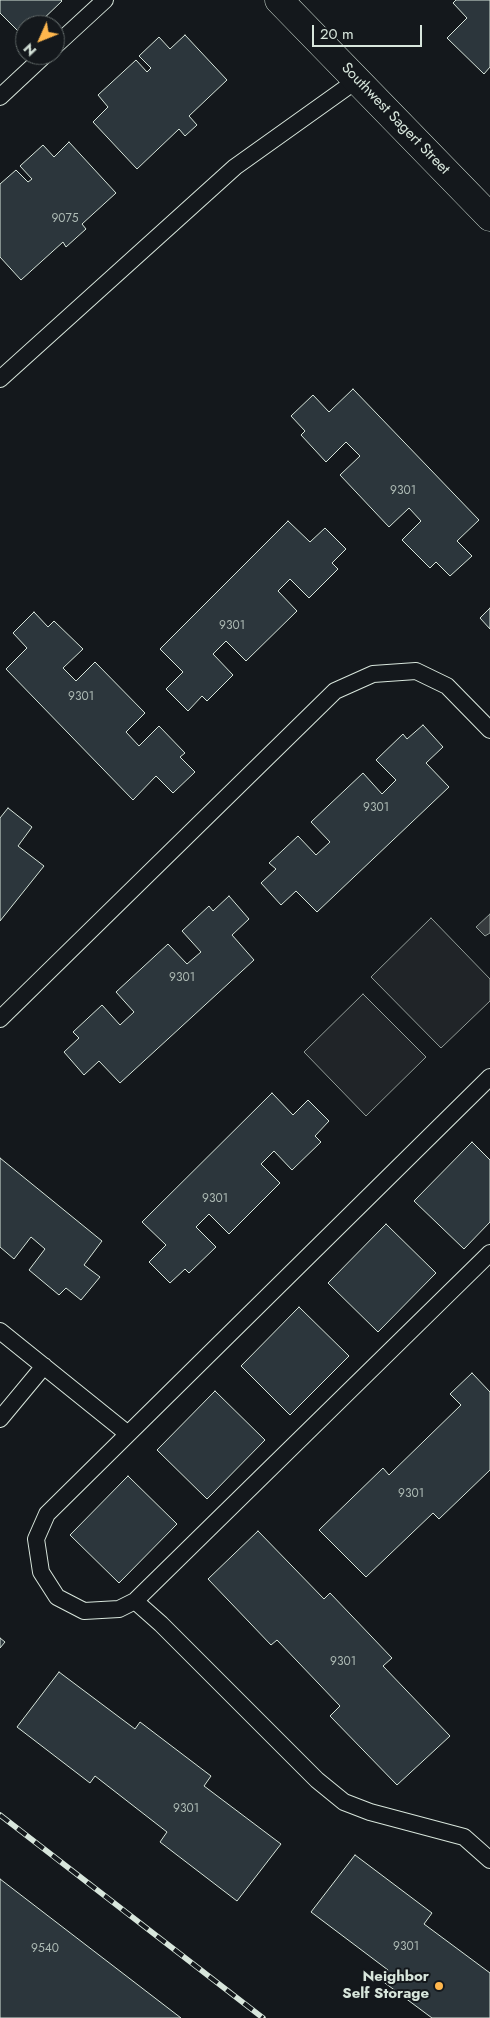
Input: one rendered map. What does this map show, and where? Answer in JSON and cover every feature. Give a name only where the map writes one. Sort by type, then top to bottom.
[{"type":"street","name":"Southwest Sagert Street","points":[[279,0],[490,217]]},
{"type":"lane","points":[[65,37],[105,0]]},
{"type":"lane","points":[[0,97],[35,65]]},
{"type":"lane","points":[[0,379],[235,167],[357,80]]},
{"type":"lane","points":[[0,1019],[335,691],[373,674],[416,671],[447,686],[490,730]]},
{"type":"lane","points":[[490,1077],[47,1514],[36,1539],[41,1572],[57,1597],[84,1611],[119,1609],[135,1601],[490,1253]]},
{"type":"lane","points":[[0,1331],[128,1434]]},
{"type":"lane","points":[[0,1419],[44,1366]]},
{"type":"lane","points":[[135,1601],[162,1624],[317,1780],[344,1802],[370,1812],[464,1837],[490,1860]]},
{"type":"shaded area","points":[[490,914],[490,933],[485,936],[476,927]]},
{"type":"shaded area","points":[[431,918],[490,979],[490,1001],[441,1048],[371,977]]},
{"type":"shaded area","points":[[363,994],[426,1057],[366,1116],[304,1052]]},
{"type":"building","points":[[0,0],[62,1],[47,15],[15,15],[15,28],[0,13]]},
{"type":"building","points":[[456,0],[490,0],[490,67],[484,74],[447,38],[467,18],[453,3]]},
{"type":"building","points":[[185,35],[227,80],[189,116],[197,125],[185,136],[179,129],[137,169],[93,122],[108,107],[98,95],[136,60],[147,72],[151,68],[139,56],[159,37],[170,49]]},
{"type":"building","points":[[69,142],[116,193],[82,224],[86,229],[66,247],[63,242],[21,280],[0,257],[0,184],[16,170],[28,182],[32,179],[20,166],[43,145],[54,157]]},
{"type":"building","points":[[353,389],[479,520],[457,541],[472,556],[450,576],[436,562],[430,568],[402,540],[421,521],[409,508],[389,527],[340,475],[360,456],[346,442],[326,462],[301,435],[305,431],[291,416],[313,395],[329,412]]},
{"type":"building","points":[[288,521],[310,542],[325,528],[346,549],[332,563],[338,569],[309,598],[290,579],[278,591],[297,611],[246,661],[226,641],[213,654],[233,675],[207,701],[202,696],[188,711],[166,689],[183,672],[160,649]]},
{"type":"building","points":[[490,608],[490,629],[480,618]]},
{"type":"building","points":[[34,612],[48,627],[54,621],[83,649],[63,668],[76,681],[95,662],[145,713],[126,732],[139,746],[159,726],[185,753],[180,757],[195,772],[173,793],[156,776],[133,800],[6,669],[27,648],[13,633]]},
{"type":"building","points":[[423,725],[443,747],[426,763],[449,787],[317,912],[296,891],[281,905],[261,883],[276,869],[269,863],[298,836],[316,855],[330,842],[311,822],[363,773],[382,794],[396,780],[376,760],[403,734],[407,739]]},
{"type":"building","points":[[8,808],[32,827],[18,846],[44,866],[0,921],[0,818]]},
{"type":"building","points":[[229,896],[249,919],[232,935],[254,960],[120,1083],[99,1061],[84,1075],[64,1052],[79,1038],[73,1032],[102,1005],[120,1025],[134,1012],[116,992],[168,944],[187,964],[201,952],[182,931],[209,906],[213,911]]},
{"type":"building","points":[[272,1093],[293,1115],[308,1100],[329,1121],[315,1136],[321,1142],[292,1170],[274,1151],[261,1164],[280,1183],[229,1234],[209,1214],[196,1227],[216,1247],[189,1273],[185,1269],[170,1283],[149,1262],[166,1245],[142,1222]]},
{"type":"building","points":[[472,1142],[490,1160],[490,1222],[464,1249],[414,1201]]},
{"type":"building","points":[[0,1158],[102,1241],[84,1265],[100,1277],[81,1300],[66,1288],[59,1295],[29,1270],[45,1249],[31,1237],[14,1259],[0,1247]]},
{"type":"building","points":[[386,1224],[436,1273],[378,1332],[328,1283]]},
{"type":"building","points":[[299,1307],[349,1356],[290,1415],[241,1366]]},
{"type":"building","points":[[472,1373],[490,1392],[490,1470],[439,1519],[433,1513],[366,1577],[319,1530],[383,1468],[389,1475],[461,1405],[450,1394]]},
{"type":"building","points":[[215,1391],[265,1440],[207,1499],[157,1450]]},
{"type":"building","points":[[128,1476],[177,1524],[119,1583],[70,1535]]},
{"type":"building","points":[[258,1531],[324,1599],[330,1593],[392,1658],[383,1666],[450,1736],[397,1785],[330,1716],[340,1706],[277,1640],[271,1645],[208,1579]]},
{"type":"building","points":[[0,1638],[5,1642],[0,1648]]},
{"type":"building","points":[[59,1672],[135,1729],[140,1722],[211,1776],[204,1786],[281,1844],[237,1901],[160,1842],[167,1832],[95,1776],[90,1783],[17,1727]]},
{"type":"building","points":[[355,1855],[432,1913],[424,1924],[490,1973],[490,2018],[432,2018],[381,1980],[388,1970],[311,1912]]},
{"type":"building","points":[[0,1879],[181,2018],[0,2018]]},
{"type":"railway","points":[[0,1815],[263,2018]]},
{"type":"place","name":"Neighbor Self Storage","points":[[439,1986]]}]
